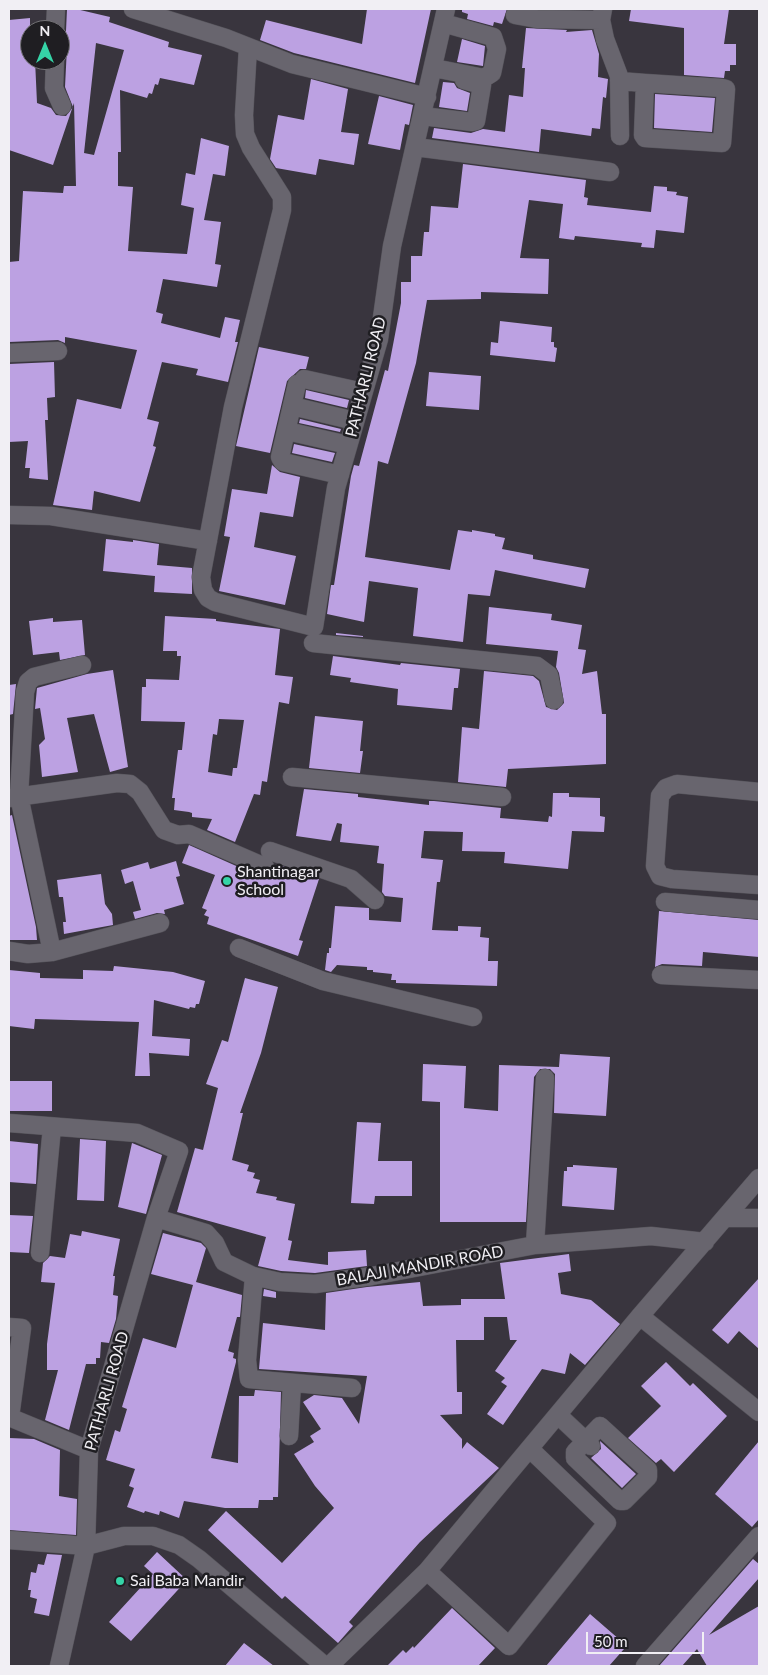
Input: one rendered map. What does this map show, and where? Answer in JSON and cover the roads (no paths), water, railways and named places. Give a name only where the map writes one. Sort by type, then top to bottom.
[{"type":"street","points":[[133,9],[173,15],[292,64],[427,97]]},
{"type":"street","points":[[515,15],[538,19],[602,15],[619,81],[620,136]]},
{"type":"street","points":[[433,71],[484,78],[492,73],[497,49],[493,37],[445,16]]},
{"type":"street","name":"PATHARLI ROAD","points":[[313,635],[340,475],[379,339],[392,246],[445,16]]},
{"type":"street","points":[[248,47],[244,115],[245,134],[251,148],[282,197],[282,210],[233,407],[201,577],[203,590],[208,598],[215,602],[313,635],[537,666],[549,675],[554,700]]},
{"type":"street","points":[[54,70],[54,88],[62,106]]},
{"type":"street","points":[[422,116],[472,122],[477,118],[482,88],[480,83],[433,71]]},
{"type":"street","points":[[619,81],[726,89],[722,143],[645,138],[643,135],[645,83]]},
{"type":"street","points":[[415,147],[610,172]]},
{"type":"street","points":[[9,353],[58,351]]},
{"type":"street","points":[[340,475],[283,462],[280,458],[292,406],[301,381],[363,392]]},
{"type":"street","points":[[292,406],[355,421]]},
{"type":"street","points":[[287,431],[348,445]]},
{"type":"street","points":[[9,516],[51,516],[208,541]]},
{"type":"street","points":[[52,952],[14,797],[28,682],[34,677],[82,666]]},
{"type":"street","points":[[292,777],[502,797]]},
{"type":"street","points":[[14,797],[116,783],[130,784],[140,792],[164,830],[178,835],[190,834],[268,859],[351,880],[375,900]]},
{"type":"street","points":[[759,792],[677,784],[666,788],[660,796],[655,866],[660,876],[672,879],[759,885]]},
{"type":"street","points":[[665,902],[759,910]]},
{"type":"street","points":[[9,951],[28,954],[52,952],[160,923]]},
{"type":"street","points":[[239,948],[322,981],[473,1017]]},
{"type":"street","points":[[661,975],[759,980]]},
{"type":"street","points":[[535,1245],[545,1078]]},
{"type":"street","points":[[9,1124],[52,1127],[40,1252]]},
{"type":"street","name":"PATHARLI ROAD","points":[[52,1127],[137,1133],[179,1151],[156,1218],[89,1450],[86,1546],[59,1666]]},
{"type":"street","points":[[329,1666],[427,1572],[640,1316],[759,1178]]},
{"type":"street","name":"BALAJI MANDIR ROAD","points":[[156,1218],[206,1233],[216,1243],[224,1262],[254,1276],[280,1282],[315,1284],[372,1276],[535,1245],[651,1236],[705,1242]]},
{"type":"street","points":[[726,1218],[759,1218]]},
{"type":"street","points":[[254,1276],[247,1375],[249,1379],[352,1388]]},
{"type":"street","points":[[640,1316],[759,1412]]},
{"type":"street","points":[[9,1328],[22,1328],[9,1417],[89,1450]]},
{"type":"street","points":[[289,1436],[292,1383]]},
{"type":"street","points":[[558,1415],[588,1444]]},
{"type":"street","points":[[427,1572],[509,1646],[607,1522],[530,1449]]},
{"type":"street","points":[[9,1540],[86,1546],[124,1536],[153,1536],[179,1545],[199,1559],[325,1666]]},
{"type":"street","points":[[646,1666],[758,1539]]},
{"type":"place","name":"Shantinagar School","points":[[227,881]]},
{"type":"place","name":"Sai Baba Mandir","points":[[120,1581]]}]
